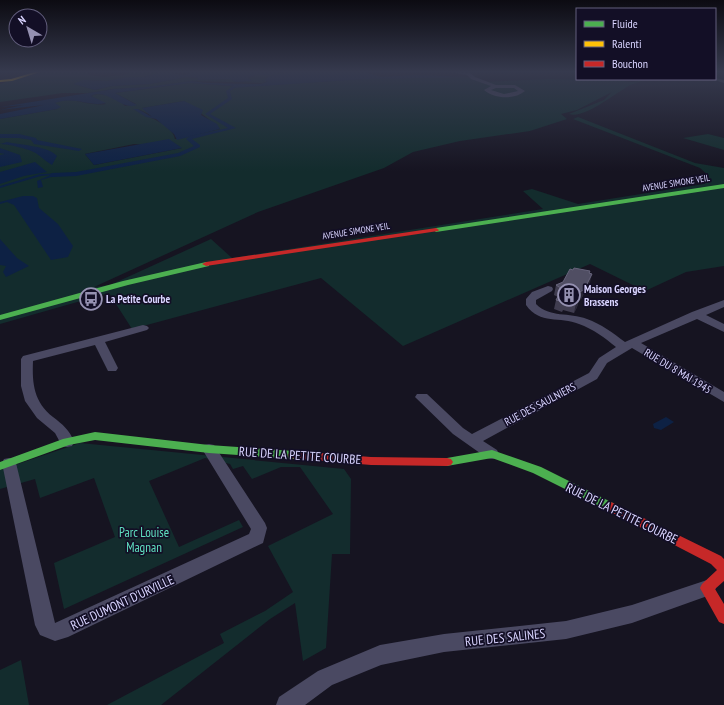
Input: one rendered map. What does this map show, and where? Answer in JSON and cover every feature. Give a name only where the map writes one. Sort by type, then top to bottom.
[{"type":"main road","name":"AVENUE SIMONE VEIL","points":[[0,318],[155,276],[220,262],[723,186]]},
{"type":"main road","name":"RUE DE LA PETITE COURBE","points":[[4,465],[67,442],[95,436],[208,449],[371,461],[454,462],[492,454],[536,470],[716,560],[724,568]]},
{"type":"main road","name":"RUE DES SALINES","points":[[707,588],[724,572]]},
{"type":"main road","points":[[707,588],[724,617]]},
{"type":"street","name":"RUE DU 8 MAI 1945","points":[[548,289],[536,294],[531,299],[531,305],[534,309],[549,317],[580,320],[724,398]]},
{"type":"street","name":"RUE DU 8 MAI 1945","points":[[603,361],[628,345],[724,302]]},
{"type":"street","points":[[696,314],[724,328]]},
{"type":"street","points":[[67,442],[60,428],[44,416],[29,395],[26,377],[28,359],[68,347],[99,342],[143,328]]},
{"type":"street","points":[[99,342],[112,368]]},
{"type":"street","name":"RUE DES SAULNIERS","points":[[472,440],[592,376],[603,361]]},
{"type":"street","points":[[422,397],[458,431],[492,454]]},
{"type":"street","name":"RUE DUMONT D'URVILLE","points":[[4,465],[45,625],[47,629],[55,632],[257,538],[259,528],[208,449]]},
{"type":"street","name":"RUE DES SALINES","points":[[287,705],[325,678],[380,655],[444,644],[566,630],[632,614],[707,588]]},
{"type":"green space","points":[[55,105],[161,105],[142,108],[153,116],[138,109],[134,109],[164,125],[173,133],[175,139],[220,129],[189,105],[587,105],[577,110],[561,114],[567,119],[530,131],[460,141],[413,152],[384,168],[258,212],[94,287],[110,285],[211,239],[232,258],[543,209],[523,191],[532,189],[578,204],[704,184],[709,181],[709,176],[700,168],[573,119],[578,117],[695,163],[724,168],[724,266],[686,272],[645,291],[590,264],[403,346],[321,278],[132,329],[109,293],[0,324],[0,119],[57,109]],"holes":[[[134,144],[182,148],[94,165],[85,154]]]},
{"type":"green space","points":[[592,105],[598,105],[582,113],[575,115],[569,114]]},
{"type":"green space","points":[[708,134],[724,138],[724,150],[683,138]]},
{"type":"green space","name":"Parc Louise Magnan","points":[[80,443],[344,469],[351,479],[350,554],[332,554],[326,648],[303,661],[295,603],[270,619],[161,705],[107,705],[224,643],[220,634],[265,611],[293,592],[268,546],[333,514],[300,467],[281,467],[252,479],[243,466],[233,469],[230,464],[205,458],[149,481],[179,547],[239,520],[243,527],[64,609],[54,563],[115,537],[94,478],[40,498],[35,479],[0,489],[0,470]]},
{"type":"green space","points":[[21,660],[29,705],[0,705],[0,670]]},
{"type":"water","points":[[13,105],[58,105],[61,107],[0,119],[0,114],[44,105],[0,110],[24,105],[0,107]]},
{"type":"water","points":[[161,105],[192,105],[203,110],[201,115],[217,124],[220,129],[177,140],[174,134],[156,119],[146,117],[133,109],[138,109],[152,117],[142,108]]},
{"type":"water","points":[[169,139],[182,148],[94,165],[85,154]]},
{"type":"water","points":[[7,142],[34,146],[48,150],[57,156],[52,165],[30,150],[0,144]]},
{"type":"water","points":[[0,148],[20,155],[22,162],[0,167],[0,155],[5,154],[0,153]]},
{"type":"water","points":[[35,162],[47,172],[24,176],[0,184],[0,172]]},
{"type":"water","points":[[73,173],[58,175],[41,180],[43,187],[38,188],[37,181],[51,175],[41,176],[0,188],[0,186],[40,174]]},
{"type":"water","points":[[23,196],[33,196],[37,198],[39,208],[58,224],[73,246],[68,257],[51,260],[14,205],[7,202],[0,204],[0,202]]},
{"type":"water","points":[[0,239],[17,258],[29,266],[6,277],[3,272],[6,266],[0,265]]},
{"type":"water","points":[[666,417],[674,422],[661,430],[654,428],[653,424]]},
{"type":"building","name":"Maison Georges Brassens","points":[[574,268],[590,271],[589,273],[592,274],[584,290],[574,294],[579,297],[576,303],[565,300],[564,302],[556,300],[562,289],[556,285],[563,282],[570,269],[573,270]]},
{"type":"waterway","points":[[52,175],[76,174],[180,154],[198,146],[189,139],[192,137],[233,128],[207,114],[220,105]]},
{"type":"waterway","points":[[0,136],[19,136],[34,139],[34,142],[79,149]]},
{"type":"traffic: fast","points":[[436,230],[724,186]]},
{"type":"traffic: fast","points":[[0,318],[126,283],[206,264]]},
{"type":"traffic: fast","points":[[0,466],[67,442],[95,436],[209,449],[294,455]]},
{"type":"traffic: fast","points":[[447,462],[492,454],[537,470],[611,507]]},
{"type":"traffic: jam","points":[[206,264],[436,230]]},
{"type":"traffic: jam","points":[[294,455],[371,461],[447,462]]},
{"type":"traffic: jam","points":[[611,507],[716,560],[724,568]]},
{"type":"traffic: jam","points":[[724,572],[707,588],[724,617]]},
{"type":"place","name":"Maison Georges Brassens","points":[[569,295]]},
{"type":"place","name":"La Petite Courbe","points":[[91,299]]}]
